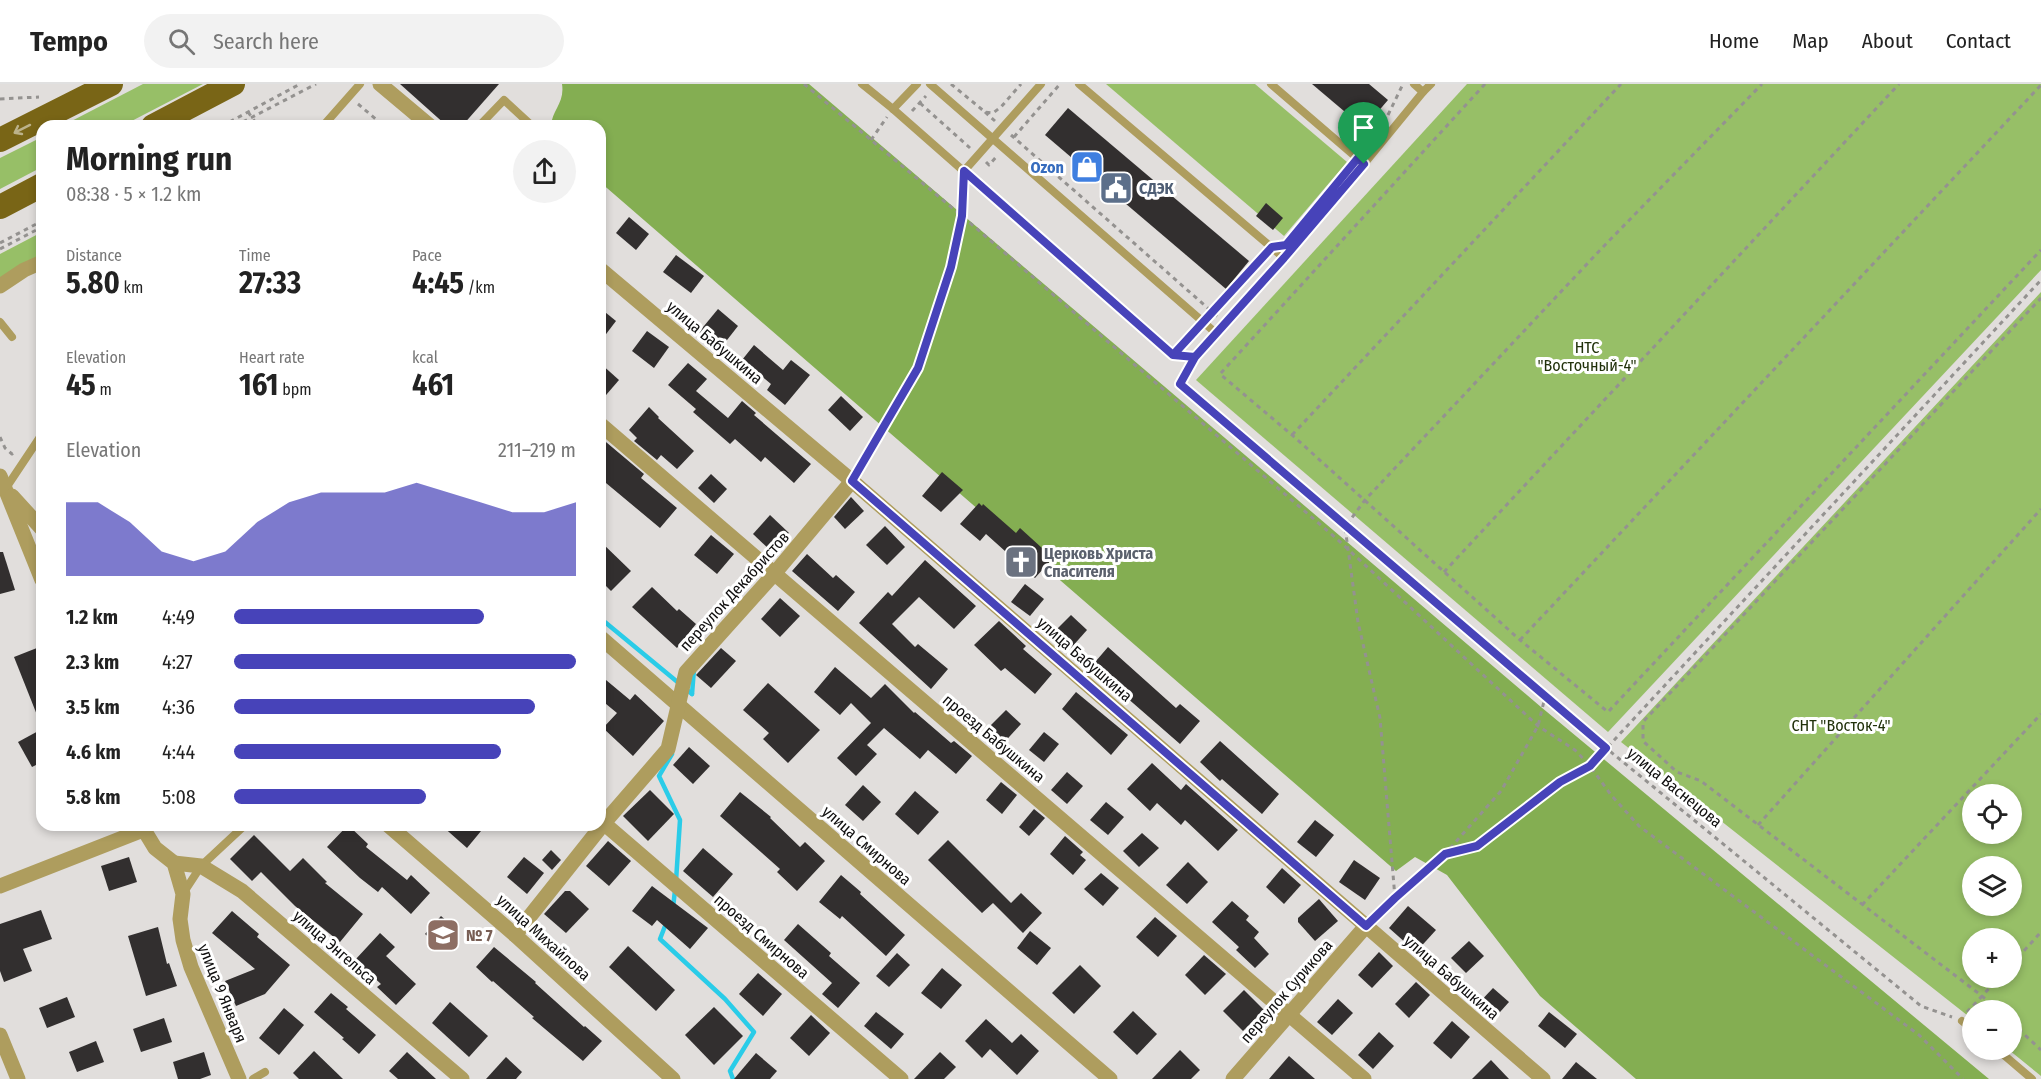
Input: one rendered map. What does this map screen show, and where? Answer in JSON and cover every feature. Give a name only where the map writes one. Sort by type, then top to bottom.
[{"type":"main road","points":[[40,120],[111,84]]},
{"type":"main road","points":[[164,120],[233,84]]},
{"type":"main road","points":[[0,140],[36,122]]},
{"type":"main road","points":[[0,207],[36,187]]},
{"type":"street","points":[[380,84],[423,120]]},
{"type":"street","points":[[0,286],[36,265]]},
{"type":"street","name":"улица Бабушкина","points":[[606,274],[852,481],[1543,1079]]},
{"type":"street","name":"проезд Бабушкина","points":[[606,429],[1290,1013],[1364,1079]]},
{"type":"street","name":"переулок Декабристов","points":[[606,817],[668,749],[686,672],[774,574],[852,481]]},
{"type":"street","points":[[3,482],[36,522]]},
{"type":"street","points":[[3,482],[36,565]]},
{"type":"street","name":"улица Смирнова","points":[[606,642],[1110,1079]]},
{"type":"street","name":"проезд Смирнова","points":[[606,824],[901,1079]]},
{"type":"street","points":[[0,886],[135,831]]},
{"type":"street","points":[[144,831],[154,848],[174,863]]},
{"type":"street","name":"улица Михайлова","points":[[394,831],[515,934],[673,1079]]},
{"type":"street","name":"переулок Декабристов","points":[[515,934],[594,831]]},
{"type":"street","name":"улица Энгельса","points":[[174,863],[201,866],[242,891],[462,1079]]},
{"type":"street","name":"улица 9 Января","points":[[174,863],[183,894],[180,919],[183,940],[191,967],[238,1079]]},
{"type":"street","name":"переулок Сурикова","points":[[1233,1079],[1366,926]]},
{"type":"street","points":[[0,1035],[18,1079]]},
{"type":"lane","points":[[328,120],[360,84]]},
{"type":"lane","points":[[862,84],[893,108],[1173,355],[1195,357],[1284,258],[1431,84]]},
{"type":"lane","points":[[893,108],[917,84]]},
{"type":"lane","points":[[964,171],[1041,84]]},
{"type":"lane","points":[[1079,84],[1284,258]]},
{"type":"lane","points":[[1271,84],[1364,164]]},
{"type":"lane","points":[[1414,84],[1423,92]]},
{"type":"lane","points":[[932,86],[1217,334]]},
{"type":"lane","points":[[485,120],[504,100],[526,120]]},
{"type":"lane","points":[[0,323],[12,336]]},
{"type":"lane","points":[[3,482],[36,441]]},
{"type":"lane","points":[[183,894],[201,866],[239,831]]},
{"type":"lane","points":[[2010,1060],[2032,1079]]},
{"type":"lane","points":[[253,1079],[264,1072]]},
{"type":"path","points":[[233,120],[300,84]]},
{"type":"path","points":[[247,120],[316,84]]},
{"type":"path","points":[[804,84],[962,216],[1347,549],[1538,726],[1575,750],[1611,795],[1639,825],[1919,1035],[1963,1079]]},
{"type":"path","points":[[951,84],[1226,324]]},
{"type":"path","points":[[985,112],[993,113],[1001,107],[1021,84]]},
{"type":"path","points":[[1485,84],[1220,374],[1292,435],[1520,640],[1608,712],[2041,250]]},
{"type":"path","points":[[1292,435],[1620,84]]},
{"type":"path","points":[[1395,898],[1380,718],[1358,622],[1345,527],[1365,500],[1603,247],[1762,84]]},
{"type":"path","points":[[1444,572],[1899,84]]},
{"type":"path","points":[[1384,123],[1401,85]]},
{"type":"path","points":[[1520,640],[2041,85]]},
{"type":"path","points":[[905,119],[932,86]]},
{"type":"path","points":[[0,99],[42,97]]},
{"type":"path","points":[[348,97],[377,120]]},
{"type":"path","points":[[871,140],[893,108]]},
{"type":"path","points":[[248,112],[251,118]]},
{"type":"path","points":[[852,481],[918,368],[951,267],[962,216],[964,171]]},
{"type":"path","points":[[0,243],[36,223]]},
{"type":"path","points":[[0,249],[36,230]]},
{"type":"path","points":[[1173,355],[1272,247]]},
{"type":"path","points":[[1445,854],[1477,846],[1560,782],[1590,766],[2041,280]]},
{"type":"path","points":[[1986,1000],[1701,781],[1677,772],[1643,741],[1643,722],[2041,298]]},
{"type":"path","name":"улица Васнецова","points":[[1195,357],[1180,384],[1345,527],[1606,748],[1921,1006],[1962,1021]]},
{"type":"path","points":[[0,437],[5,448],[12,453],[22,447]]},
{"type":"path","points":[[1758,825],[2041,509]]},
{"type":"path","points":[[1366,926],[1445,854],[1502,791],[1538,726],[1545,697]]},
{"type":"path","points":[[1862,905],[2041,714]]},
{"type":"path","points":[[2022,953],[2041,932]]},
{"type":"path","points":[[1978,1000],[1989,988]]},
{"type":"path","points":[[2022,1032],[2041,1050]]},
{"type":"green space","points":[[143,84],[203,84],[134,120],[74,120]]},
{"type":"green space","points":[[562,84],[809,84],[1541,707],[1962,1057],[1962,1060],[1966,1060],[1989,1079],[1636,1079],[1540,996],[1447,875],[1415,857],[1396,871],[606,187],[606,120],[552,120],[562,96]]},
{"type":"green space","points":[[1106,84],[1255,84],[1347,162],[1284,236]]},
{"type":"green space","name":"НТС \"Восточный-4\"","points":[[1467,84],[2041,84],[2041,270],[1608,732],[1196,380]]},
{"type":"green space","points":[[36,140],[36,170],[0,189],[0,158]]},
{"type":"green space","points":[[36,235],[36,261],[0,282],[0,254]]},
{"type":"green space","name":"СНТ \"Восток-4\"","points":[[2041,292],[2041,1076],[2021,1060],[2022,1000],[1962,1000],[1962,1011],[1621,742]]},
{"type":"building","points":[[400,84],[499,84],[467,120],[440,120]]},
{"type":"building","points":[[1312,84],[1369,84],[1388,100],[1364,128]]},
{"type":"building","points":[[1068,108],[1249,261],[1226,289],[1045,135]]},
{"type":"building","points":[[1266,203],[1283,218],[1273,230],[1256,216]]},
{"type":"building","points":[[629,217],[649,234],[636,250],[616,233]]},
{"type":"building","points":[[676,255],[704,276],[691,293],[663,272]]},
{"type":"building","points":[[718,309],[738,326],[720,349],[699,332]]},
{"type":"building","points":[[606,313],[616,321],[606,334]]},
{"type":"building","points":[[647,331],[669,347],[654,368],[632,351]]},
{"type":"building","points":[[754,345],[783,370],[791,360],[810,375],[785,405],[767,390],[771,384],[742,360]]},
{"type":"building","points":[[688,363],[707,379],[696,391],[728,418],[742,401],[756,413],[754,415],[811,464],[794,483],[765,457],[761,462],[735,439],[730,444],[693,412],[696,409],[668,385]]},
{"type":"building","points":[[606,368],[619,380],[606,395]]},
{"type":"building","points":[[841,396],[863,417],[850,431],[828,410]]},
{"type":"building","points":[[649,407],[694,451],[677,469],[661,455],[657,460],[634,441],[637,438],[629,430]]},
{"type":"building","points":[[606,442],[644,474],[641,478],[677,508],[660,528],[606,483]]},
{"type":"building","points":[[942,472],[963,490],[941,512],[922,496]]},
{"type":"building","points":[[711,474],[727,489],[714,503],[698,488]]},
{"type":"building","points":[[851,497],[864,511],[845,529],[834,517]]},
{"type":"building","points":[[979,503],[1016,533],[1020,528],[1053,558],[1035,578],[986,534],[980,541],[960,524]]},
{"type":"building","points":[[770,515],[789,533],[772,552],[753,534]]},
{"type":"building","points":[[885,526],[905,547],[887,565],[866,545]]},
{"type":"building","points":[[711,535],[734,554],[717,574],[694,555]]},
{"type":"building","points":[[606,547],[631,571],[611,591],[606,586]]},
{"type":"building","points":[[0,552],[3,552],[15,590],[0,594]]},
{"type":"building","points":[[807,554],[833,578],[836,575],[855,592],[838,611],[792,571]]},
{"type":"building","points":[[925,560],[976,606],[954,629],[919,597],[892,624],[915,647],[918,644],[948,669],[931,689],[859,623],[888,592],[892,596]]},
{"type":"building","points":[[1025,584],[1044,599],[1030,616],[1011,602]]},
{"type":"building","points":[[652,587],[677,611],[679,609],[696,624],[677,648],[632,607]]},
{"type":"building","points":[[780,598],[800,616],[780,637],[761,619]]},
{"type":"building","points":[[1071,615],[1087,630],[1071,648],[1054,632]]},
{"type":"building","points":[[999,621],[1026,646],[1023,649],[1052,674],[1035,694],[1005,668],[1001,671],[974,645]]},
{"type":"building","points":[[1108,647],[1176,708],[1180,704],[1200,721],[1180,744],[1090,668]]},
{"type":"building","points":[[36,648],[36,712],[14,657]]},
{"type":"building","points":[[721,648],[736,661],[711,688],[696,675]]},
{"type":"building","points":[[835,667],[871,698],[885,684],[914,713],[951,743],[954,741],[972,756],[956,774],[928,750],[920,759],[884,728],[867,745],[877,754],[856,776],[837,758],[871,723],[851,703],[840,715],[814,692]]},
{"type":"building","points":[[606,680],[630,700],[635,694],[664,721],[633,756],[606,731],[606,725],[617,713],[606,704]]},
{"type":"building","points":[[768,683],[820,730],[788,763],[763,739],[769,733],[743,710]]},
{"type":"building","points":[[1076,692],[1128,735],[1111,755],[1062,709]]},
{"type":"building","points":[[1006,710],[1021,724],[999,748],[983,733]]},
{"type":"building","points":[[36,732],[36,765],[32,767],[18,742]]},
{"type":"building","points":[[1044,732],[1059,744],[1044,762],[1029,750]]},
{"type":"building","points":[[1220,741],[1279,794],[1262,814],[1200,762]]},
{"type":"building","points":[[689,747],[710,766],[693,784],[673,765]]},
{"type":"building","points":[[1152,763],[1181,790],[1186,784],[1238,830],[1218,851],[1185,820],[1181,825],[1157,803],[1150,811],[1127,789]]},
{"type":"building","points":[[1067,772],[1083,786],[1067,804],[1051,790]]},
{"type":"building","points":[[1001,782],[1017,795],[1002,814],[986,800]]},
{"type":"building","points":[[863,785],[881,802],[863,821],[845,805]]},
{"type":"building","points":[[650,790],[674,814],[648,841],[623,816]]},
{"type":"building","points":[[915,791],[939,812],[918,835],[895,814]]},
{"type":"building","points":[[740,792],[771,817],[800,847],[805,842],[825,861],[797,891],[777,872],[780,869],[720,816]]},
{"type":"building","points":[[1106,802],[1124,817],[1108,835],[1090,820]]},
{"type":"building","points":[[1034,809],[1045,818],[1029,836],[1019,827]]},
{"type":"building","points":[[1315,820],[1334,835],[1316,857],[1297,842]]},
{"type":"building","points":[[342,831],[354,831],[368,844],[366,847],[407,880],[411,875],[430,893],[411,914],[382,887],[378,892],[360,878],[327,847]]},
{"type":"building","points":[[448,831],[481,831],[467,848]]},
{"type":"building","points":[[1142,833],[1159,848],[1139,867],[1123,851]]},
{"type":"building","points":[[254,835],[290,871],[303,858],[327,882],[325,883],[363,914],[340,942],[295,906],[261,872],[252,881],[230,859]]},
{"type":"building","points":[[1065,836],[1083,852],[1080,855],[1086,860],[1073,875],[1050,854]]},
{"type":"building","points":[[948,840],[1011,903],[1021,893],[1042,913],[1023,933],[993,903],[982,913],[928,860]]},
{"type":"building","points":[[608,841],[631,861],[609,886],[586,866]]},
{"type":"building","points":[[703,848],[733,874],[713,897],[683,871]]},
{"type":"building","points":[[551,850],[561,860],[552,870],[542,860]]},
{"type":"building","points":[[129,857],[137,882],[109,891],[101,866]]},
{"type":"building","points":[[524,857],[544,873],[527,894],[507,877]]},
{"type":"building","points":[[1354,860],[1380,878],[1365,900],[1339,882]]},
{"type":"building","points":[[1188,862],[1208,882],[1187,904],[1166,885]]},
{"type":"building","points":[[1282,868],[1301,885],[1284,904],[1266,887]]},
{"type":"building","points":[[1101,873],[1119,888],[1103,906],[1084,889]]},
{"type":"building","points":[[841,875],[905,935],[886,956],[842,916],[840,919],[819,902]]},
{"type":"building","points":[[652,886],[708,928],[690,949],[657,920],[652,926],[632,911]]},
{"type":"building","points":[[565,891],[570,891],[589,909],[566,933],[544,914]]},
{"type":"building","points":[[1319,899],[1338,921],[1315,941],[1298,922],[1298,918]]},
{"type":"building","points":[[1232,901],[1249,916],[1246,920],[1259,932],[1254,938],[1269,954],[1255,968],[1236,950],[1239,947],[1212,922]]},
{"type":"building","points":[[1408,906],[1436,930],[1416,952],[1389,928]]},
{"type":"building","points":[[41,910],[52,939],[23,949],[32,971],[4,982],[0,971],[0,924]]},
{"type":"building","points":[[232,911],[259,934],[257,937],[290,965],[265,994],[236,1006],[225,981],[255,969],[212,933]]},
{"type":"building","points":[[441,916],[457,930],[442,948],[425,934]]},
{"type":"building","points":[[1155,917],[1177,936],[1158,957],[1136,937]]},
{"type":"building","points":[[798,924],[831,953],[829,956],[860,983],[838,1008],[822,994],[832,983],[784,940]]},
{"type":"building","points":[[158,927],[167,964],[169,963],[177,986],[146,996],[128,936]]},
{"type":"building","points":[[1030,931],[1051,948],[1037,965],[1017,948]]},
{"type":"building","points":[[380,933],[395,947],[386,956],[416,984],[396,1005],[377,987],[381,984],[355,960]]},
{"type":"building","points":[[1469,941],[1484,956],[1466,973],[1451,958]]},
{"type":"building","points":[[628,946],[675,990],[656,1011],[609,967]]},
{"type":"building","points":[[494,947],[602,1041],[583,1061],[476,967]]},
{"type":"building","points":[[1379,952],[1393,966],[1372,988],[1358,975]]},
{"type":"building","points":[[897,953],[910,965],[889,987],[876,976]]},
{"type":"building","points":[[1204,955],[1226,974],[1205,995],[1185,975]]},
{"type":"building","points":[[1080,965],[1101,986],[1074,1014],[1052,993]]},
{"type":"building","points":[[942,968],[962,985],[941,1009],[921,993]]},
{"type":"building","points":[[758,973],[782,994],[763,1016],[739,994]]},
{"type":"building","points":[[1416,982],[1430,995],[1409,1018],[1395,1004]]},
{"type":"building","points":[[1493,988],[1509,1002],[1492,1021],[1476,1006]]},
{"type":"building","points":[[1244,990],[1264,1010],[1243,1031],[1223,1011]]},
{"type":"building","points":[[331,993],[376,1035],[359,1054],[314,1012]]},
{"type":"building","points":[[67,997],[75,1017],[47,1028],[39,1008]]},
{"type":"building","points":[[1338,999],[1353,1013],[1332,1035],[1317,1022]]},
{"type":"building","points":[[450,1002],[488,1036],[469,1057],[432,1023]]},
{"type":"building","points":[[714,1007],[743,1036],[714,1065],[685,1035]]},
{"type":"building","points":[[284,1008],[304,1025],[279,1055],[259,1038]]},
{"type":"building","points":[[1133,1011],[1157,1034],[1137,1055],[1113,1032]]},
{"type":"building","points":[[876,1012],[904,1034],[891,1049],[864,1026]]},
{"type":"building","points":[[1549,1012],[1577,1034],[1565,1048],[1538,1026]]},
{"type":"building","points":[[811,1015],[830,1033],[809,1056],[790,1038]]},
{"type":"building","points":[[164,1018],[172,1042],[141,1052],[133,1029]]},
{"type":"building","points":[[986,1019],[1012,1043],[1021,1034],[1039,1051],[1017,1075],[990,1049],[982,1058],[965,1041]]},
{"type":"building","points":[[1452,1021],[1470,1037],[1451,1059],[1433,1043]]},
{"type":"building","points":[[1379,1032],[1394,1046],[1373,1069],[1358,1055]]},
{"type":"building","points":[[96,1041],[104,1062],[77,1072],[69,1052]]},
{"type":"building","points":[[1180,1050],[1200,1070],[1191,1079],[1152,1079]]},
{"type":"building","points":[[314,1051],[343,1079],[299,1079],[293,1073]]},
{"type":"building","points":[[204,1052],[211,1075],[200,1079],[178,1079],[173,1062]]},
{"type":"building","points":[[407,1052],[436,1079],[398,1079],[389,1071]]},
{"type":"building","points":[[940,1052],[956,1067],[944,1079],[914,1079]]},
{"type":"building","points":[[756,1053],[777,1071],[770,1079],[734,1079]]},
{"type":"building","points":[[1289,1056],[1315,1079],[1269,1079]]},
{"type":"building","points":[[506,1057],[522,1072],[516,1079],[486,1079]]},
{"type":"building","points":[[1491,1060],[1509,1079],[1472,1079]]},
{"type":"building","points":[[1576,1062],[1597,1079],[1562,1079]]},
{"type":"waterway","points":[[606,623],[692,694]]},
{"type":"waterway","points":[[692,694],[694,669]]},
{"type":"waterway","points":[[672,754],[659,776],[680,820],[676,881]]},
{"type":"waterway","points":[[673,908],[675,890]]},
{"type":"waterway","points":[[667,921],[660,939],[725,999],[754,1032],[730,1071],[733,1079]]},
{"type":"place","name":"Ozon","points":[[1087,167]]},
{"type":"place","name":"СДЭК","points":[[1116,188]]},
{"type":"place","name":"Церковь Христа Спасителя","points":[[1021,562]]},
{"type":"place","name":"№ 7","points":[[443,935]]},
{"type":"route","points":[[1364,164],[1195,357],[1173,355],[964,171],[962,216],[951,267],[918,368],[852,481],[1366,926],[1445,854],[1477,846],[1560,782],[1590,766],[1606,748],[1180,384],[1195,357],[1173,355],[1272,247],[1286,245],[1358,158],[1364,164]]}]
